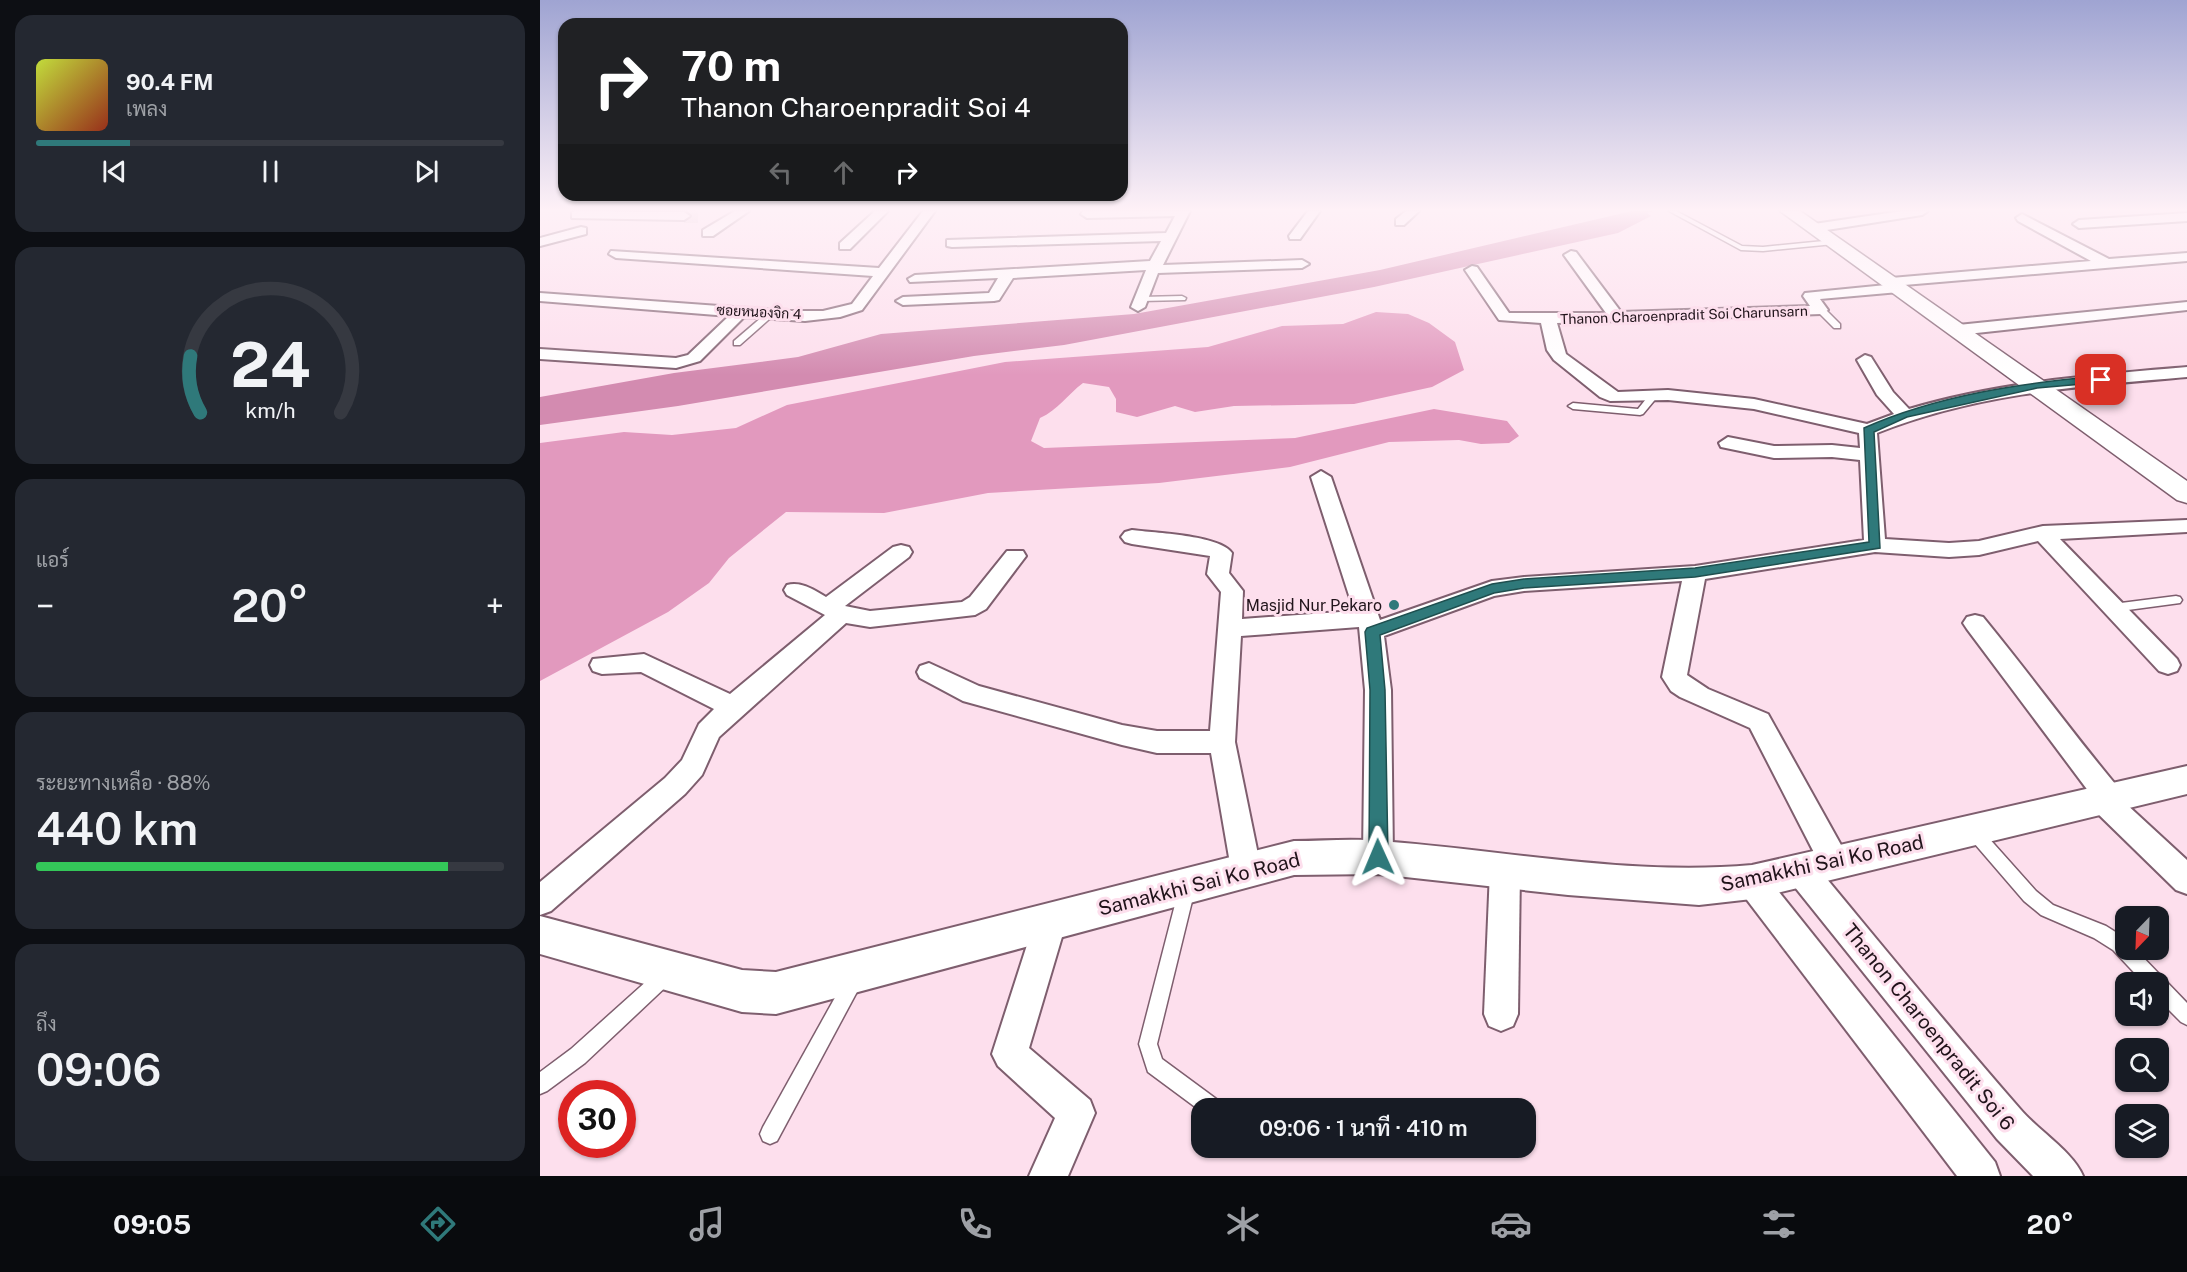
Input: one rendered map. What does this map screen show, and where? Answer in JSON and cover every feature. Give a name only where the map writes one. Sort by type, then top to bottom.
[{"type":"main road","points":[[1867,266],[2184,489]]},
{"type":"street","points":[[792,266],[882,272]]},
{"type":"street","name":"ซอยหนองจิก 4","points":[[540,297],[824,316],[840,314],[857,308],[887,266]]},
{"type":"street","points":[[915,279],[1210,266]]},
{"type":"street","points":[[1579,266],[1617,317]]},
{"type":"street","points":[[1895,285],[2088,266]]},
{"type":"street","points":[[1139,303],[1155,267]]},
{"type":"street","name":"Thanon Charoenpradit Soi Charunsarn","points":[[1472,270],[1504,317],[1548,319],[1821,310]]},
{"type":"street","points":[[903,302],[994,297],[1007,275]]},
{"type":"street","name":"Thanon Charoenpradit Soi Charunsarn","points":[[1821,310],[1809,299],[1810,296],[1895,285]]},
{"type":"street","points":[[1958,330],[2051,318],[2187,306]]},
{"type":"street","points":[[540,354],[676,363],[694,358],[741,312]]},
{"type":"street","points":[[1548,319],[1555,350],[1560,357],[1606,393],[1628,398],[1668,395],[1754,404],[1868,430],[1904,414],[2037,385],[2187,372]]},
{"type":"street","points":[[1865,360],[1886,395],[1904,414]]},
{"type":"street","points":[[1868,430],[1875,545]]},
{"type":"street","points":[[1728,443],[1774,452],[1832,451],[1870,455]]},
{"type":"street","points":[[1321,477],[1370,625],[1378,690],[1378,857]]},
{"type":"street","points":[[1231,628],[1370,625],[1492,589],[1524,584],[1695,573],[1875,545],[1949,550],[1978,548],[2043,533],[2187,526]]},
{"type":"street","points":[[2043,533],[2168,665]]},
{"type":"street","points":[[1132,537],[1218,549],[1221,553],[1218,574],[1232,591],[1222,742],[1246,869]]},
{"type":"street","points":[[540,901],[675,786],[692,767],[708,731],[835,610],[901,552]]},
{"type":"street","points":[[795,590],[835,610],[870,619],[967,609],[978,603],[1015,556]]},
{"type":"street","name":"Thanon Charoenpradit Soi 6","points":[[1695,573],[1674,677],[1685,691],[1737,707],[1759,722],[1818,867],[2010,1126],[2050,1166],[2064,1176]]},
{"type":"street","points":[[1975,623],[2046,712],[2107,800],[2187,880]]},
{"type":"street","points":[[602,665],[644,663],[732,707]]},
{"type":"street","points":[[929,672],[972,693],[1122,735],[1156,742],[1222,742]]},
{"type":"street","name":"Samakkhi Sai Ko Road","points":[[540,935],[742,991],[776,993],[1294,858],[1378,857],[1505,871],[1699,887],[1752,882],[2187,780]]},
{"type":"street","points":[[1501,1014],[1505,871]]},
{"type":"street","points":[[1752,882],[1981,1176]]},
{"type":"street","points":[[1048,1176],[1077,1113],[1010,1054],[1051,920]]},
{"type":"lane","points":[[1139,303],[1182,298]]},
{"type":"lane","points":[[1821,310],[1837,326]]},
{"type":"lane","points":[[737,343],[772,314]]},
{"type":"lane","points":[[1573,406],[1640,412],[1653,396]]},
{"type":"lane","points":[[2113,608],[2176,600]]},
{"type":"lane","points":[[1973,831],[2030,896],[2047,910],[2100,932],[2119,944],[2146,972]]},
{"type":"lane","points":[[1188,885],[1148,1044],[1155,1065],[1199,1098]]},
{"type":"lane","points":[[770,1134],[860,970]]},
{"type":"lane","points":[[540,1084],[578,1056],[670,971]]},
{"type":"lane","points":[[2169,997],[2187,1016]]},
{"type":"shaded area","points":[[1398,266],[1469,266],[1374,287],[1064,345],[974,356],[678,406],[540,425],[540,397],[674,373],[798,357],[881,334],[1134,314]]},
{"type":"shaded area","points":[[1376,312],[1408,314],[1429,323],[1455,342],[1464,370],[1432,387],[1354,404],[1234,406],[1195,412],[1175,406],[1137,417],[1116,412],[1116,399],[1109,387],[1083,383],[1052,411],[1040,418],[1031,441],[1044,448],[1295,438],[1434,409],[1507,421],[1519,436],[1509,443],[1481,444],[1459,440],[1389,442],[1290,467],[1159,483],[988,493],[884,513],[786,512],[729,558],[709,583],[668,612],[540,681],[540,443],[624,432],[672,435],[736,428],[787,405],[1005,362],[1208,347],[1282,326],[1343,324]]},
{"type":"place","name":"Masjid Nur Pekaro","points":[[1394,605]]},
{"type":"route","points":[[1378,857],[1378,690],[1372,632],[1492,589],[1524,584],[1695,573],[1875,545],[1868,430],[1904,414],[2037,385],[2101,380]]}]
